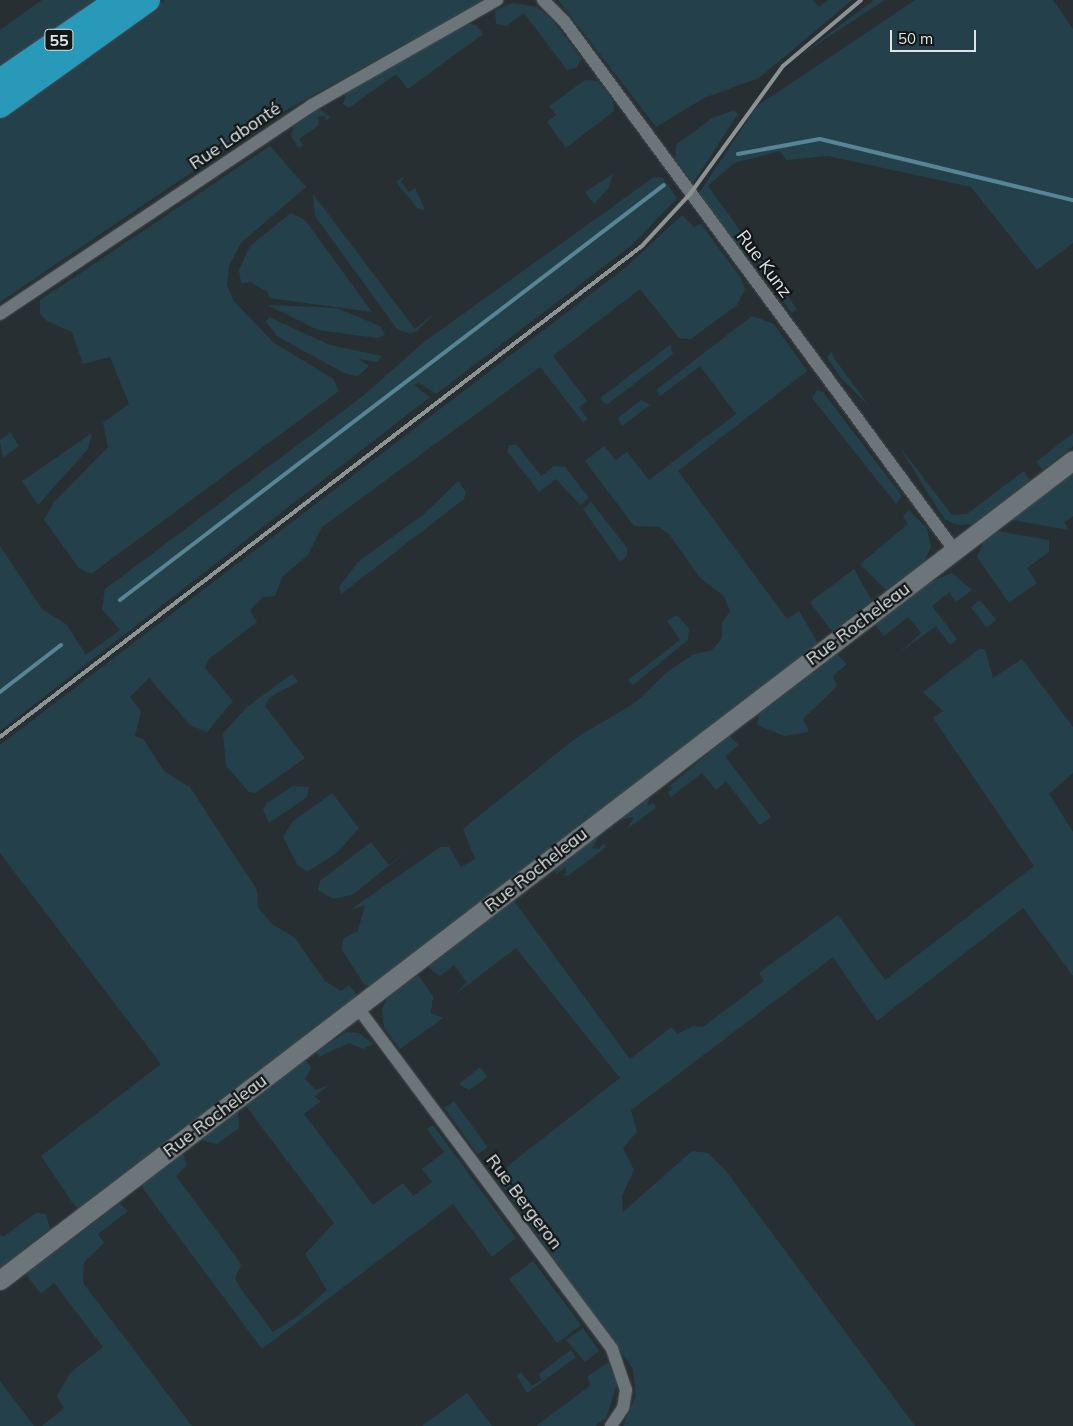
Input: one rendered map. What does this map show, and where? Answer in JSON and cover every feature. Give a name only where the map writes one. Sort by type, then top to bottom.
[{"type":"highway","name":"55","points":[[0,81],[118,0]]},
{"type":"highway","name":"55","points":[[0,106],[148,0]]},
{"type":"street","name":"Rue Labonté","points":[[0,314],[312,105],[497,0]]},
{"type":"street","name":"Rue Kunz","points":[[543,0],[564,21],[954,551]]},
{"type":"street","name":"Rue Rocheleau","points":[[0,1280],[1073,460]]},
{"type":"street","name":"Rue Bergeron","points":[[358,1008],[615,1355],[626,1390],[623,1408],[611,1426]]},
{"type":"shaded area","points":[[42,0],[96,0],[0,66],[0,30]]},
{"type":"shaded area","points":[[165,0],[484,0],[272,118],[0,302],[0,119]]},
{"type":"shaded area","points":[[558,0],[813,0],[819,7],[828,0],[852,0],[759,78],[704,98],[656,127]]},
{"type":"shaded area","points":[[874,0],[885,0],[802,54]]},
{"type":"shaded area","points":[[915,0],[1053,0],[1073,29],[1073,243],[1037,270],[971,187],[828,156],[786,160],[780,151],[734,163],[708,186],[752,247],[739,247],[699,193],[757,106]]},
{"type":"shaded area","points":[[512,3],[537,7],[551,18],[582,59],[576,68],[567,70],[524,13],[507,26],[496,24],[495,10]]},
{"type":"shaded area","points":[[467,23],[476,25],[483,34],[408,89],[396,74],[349,108],[343,104],[347,92]]},
{"type":"shaded area","points":[[585,80],[598,81],[613,100],[614,111],[566,148],[547,122],[556,115],[549,106]]},
{"type":"shaded area","points":[[319,108],[330,117],[326,121],[325,116],[318,117],[319,125],[299,139],[303,145],[299,148],[291,136],[293,127]]},
{"type":"shaded area","points":[[734,110],[738,114],[693,183],[675,159],[676,145],[712,118]]},
{"type":"shaded area","points":[[270,146],[306,187],[241,243],[229,266],[227,285],[233,300],[273,342],[333,379],[339,391],[91,574],[79,568],[44,520],[54,502],[108,447],[103,423],[129,404],[110,357],[83,364],[72,332],[47,321],[40,314],[40,300]]},
{"type":"shaded area","points":[[613,174],[608,189],[594,204],[585,192]]},
{"type":"shaded area","points":[[406,175],[401,182],[409,192],[415,188],[425,210],[418,209],[396,182]]},
{"type":"shaded area","points":[[654,177],[663,178],[677,198],[632,245],[436,394],[419,383],[414,385],[430,397],[0,731],[0,546],[42,609],[66,624],[86,655],[120,630],[102,609],[105,589],[363,396],[424,342]]},
{"type":"shaded area","points":[[313,194],[415,329],[435,313],[417,331],[410,334],[397,329],[315,216]]},
{"type":"shaded area","points":[[291,213],[305,220],[372,312],[269,298],[268,292],[250,282],[241,283],[239,270],[250,246]]},
{"type":"shaded area","points":[[682,215],[694,227],[701,224],[741,278],[745,290],[737,305],[691,339],[679,338],[640,289],[553,356],[587,401],[579,407],[588,420],[583,422],[540,367],[322,527],[308,555],[282,577],[275,596],[263,597],[250,610],[257,622],[209,659],[205,668],[233,701],[207,732],[190,725],[149,678],[130,697],[141,711],[135,736],[143,739],[164,771],[190,787],[257,890],[258,907],[272,924],[295,938],[325,981],[341,991],[349,985],[357,995],[78,1208],[74,1205],[41,1156],[161,1064],[0,853],[0,745],[625,268]]},
{"type":"shaded area","points":[[766,256],[763,263],[797,309],[792,313],[759,269],[757,262]]},
{"type":"shaded area","points":[[268,305],[337,308],[380,326],[385,335],[377,338],[318,330]]},
{"type":"shaded area","points":[[752,316],[774,324],[807,371],[678,471],[787,619],[799,611],[818,643],[369,986],[364,984],[342,950],[343,939],[358,931],[365,905],[350,910],[440,847],[449,847],[461,867],[475,859],[463,829],[577,737],[635,703],[667,672],[692,655],[712,650],[722,638],[722,623],[730,611],[724,596],[700,578],[669,534],[659,527],[634,526],[585,461],[604,446],[616,460],[627,452],[649,480],[736,414],[700,366],[660,396],[656,390]]},
{"type":"shaded area","points":[[269,317],[330,345],[382,356],[377,362],[358,359],[369,366],[358,376],[344,373],[278,337],[266,322]]},
{"type":"shaded area","points":[[670,345],[673,354],[608,404],[604,403],[600,398]]},
{"type":"shaded area","points":[[832,351],[834,358],[869,406],[839,376],[827,357]]},
{"type":"shaded area","points":[[817,390],[823,392],[902,496],[896,504],[812,398]]},
{"type":"shaded area","points":[[641,400],[650,405],[622,426],[618,418]]},
{"type":"shaded area","points":[[10,432],[19,446],[3,458],[0,440]]},
{"type":"shaded area","points":[[92,433],[88,449],[38,505],[22,481]]},
{"type":"shaded area","points":[[1073,433],[1073,446],[1043,470],[1036,462]]},
{"type":"shaded area","points":[[509,445],[517,445],[541,476],[554,466],[565,467],[589,498],[580,505],[556,479],[539,492],[507,451]]},
{"type":"shaded area","points":[[899,446],[952,515],[967,514],[1024,471],[1030,480],[973,524],[958,525],[944,519]]},
{"type":"shaded area","points":[[1073,473],[1073,516],[1064,523],[1069,530],[1012,520]]},
{"type":"shaded area","points":[[458,481],[466,492],[464,499],[341,594],[339,587],[358,562],[424,514]]},
{"type":"shaded area","points":[[591,502],[627,548],[627,556],[620,562],[583,509]]},
{"type":"shaded area","points":[[909,510],[927,528],[931,547],[924,562],[886,590],[860,564],[908,524],[903,516]]},
{"type":"shaded area","points":[[997,531],[1049,540],[1049,552],[1027,568],[1037,583],[1009,603],[977,557],[984,541]]},
{"type":"shaded area","points":[[854,569],[872,601],[834,630],[830,629],[810,602]]},
{"type":"shaded area","points":[[952,573],[972,590],[956,602],[949,592],[932,606],[957,639],[950,645],[936,626],[899,653],[921,633],[908,617],[884,636],[875,625],[934,580]]},
{"type":"shaded area","points":[[980,600],[996,620],[987,628],[971,608]]},
{"type":"shaded area","points":[[677,615],[689,628],[688,640],[633,685],[628,680],[680,640],[667,621]]},
{"type":"shaded area","points":[[979,649],[985,649],[993,678],[1022,659],[1073,727],[1073,773],[1049,794],[1073,832],[1073,976],[1023,908],[877,1021],[833,957],[631,1110],[637,1132],[623,1148],[634,1170],[622,1196],[623,1212],[692,1151],[708,1153],[726,1171],[915,1426],[623,1426],[636,1395],[633,1369],[495,1176],[620,1078],[516,948],[453,996],[467,982],[454,965],[440,976],[428,967],[514,901],[630,1059],[672,1027],[677,1034],[693,1026],[703,1027],[764,981],[759,973],[838,915],[885,980],[1034,866],[933,718],[943,711],[923,692]]},
{"type":"shaded area","points":[[837,654],[847,664],[833,676],[837,686],[803,719],[809,732],[784,736],[757,725],[759,714]]},
{"type":"shaded area","points":[[292,674],[298,682],[270,697],[265,706],[305,758],[255,793],[249,792],[226,766],[223,733],[248,706]]},
{"type":"shaded area","points":[[729,736],[739,745],[725,756],[771,817],[760,825],[726,781],[716,790],[702,773],[671,797],[668,793],[673,786],[666,789]]},
{"type":"shaded area","points":[[293,786],[309,787],[307,797],[269,823],[263,810],[267,803]]},
{"type":"shaded area","points":[[332,793],[359,828],[338,852],[307,872],[297,864],[283,837],[293,821]]},
{"type":"shaded area","points":[[650,797],[647,806],[654,803],[656,808],[627,829],[634,817],[620,820]]},
{"type":"shaded area","points":[[599,836],[592,848],[599,849],[604,843],[606,847],[568,876],[562,875],[567,873],[565,867],[557,874],[554,871]]},
{"type":"shaded area","points":[[424,838],[352,895],[333,899],[318,890],[320,881],[371,842],[389,865]]},
{"type":"shaded area","points":[[418,975],[433,996],[431,1013],[443,1018],[400,1049],[384,1028],[382,1009],[388,997]]},
{"type":"shaded area","points":[[346,1032],[359,1033],[373,1044],[363,1049],[349,1043],[319,1057],[316,1052]]},
{"type":"shaded area","points":[[306,1060],[311,1068],[305,1079],[316,1090],[329,1085],[314,1097],[321,1101],[304,1114],[373,1205],[403,1183],[413,1196],[432,1182],[422,1169],[444,1152],[427,1129],[433,1125],[516,1238],[492,1257],[453,1204],[262,1349],[141,1186],[183,1154],[187,1165],[176,1176],[237,1258],[241,1266],[235,1278],[241,1289],[273,1332],[299,1315],[327,1290],[305,1254],[334,1223],[246,1106]]},
{"type":"shaded area","points":[[480,1067],[487,1077],[469,1090],[459,1084]]},
{"type":"shaded area","points":[[454,1101],[488,1147],[478,1154],[444,1108]]},
{"type":"shaded area","points":[[238,1112],[239,1128],[217,1144],[201,1140]]},
{"type":"shaded area","points":[[120,1203],[128,1211],[98,1234],[104,1243],[84,1262],[83,1283],[192,1426],[42,1426],[64,1408],[57,1396],[70,1373],[103,1347],[54,1283],[41,1294],[26,1274]]},
{"type":"shaded area","points":[[36,1213],[46,1214],[50,1229],[0,1268],[0,1234],[3,1237]]},
{"type":"shaded area","points":[[533,1261],[581,1325],[557,1343],[509,1279]]},
{"type":"shaded area","points":[[583,1328],[599,1351],[585,1362],[566,1340]]},
{"type":"shaded area","points":[[571,1350],[576,1357],[527,1393],[517,1376],[521,1372],[532,1386],[541,1380],[539,1374]]},
{"type":"shaded area","points":[[608,1362],[617,1384],[606,1418],[595,1426],[536,1426],[591,1385],[587,1377]]},
{"type":"shaded area","points":[[0,1381],[34,1426],[0,1426]]},
{"type":"shaded area","points":[[467,1393],[492,1426],[422,1426]]},
{"type":"waterway","points":[[738,154],[820,139],[1073,200]]},
{"type":"waterway","points":[[120,600],[664,185]]},
{"type":"waterway","points":[[0,692],[61,645]]},
{"type":"railway","points":[[0,737],[642,246],[690,194],[783,66],[861,0]]}]
